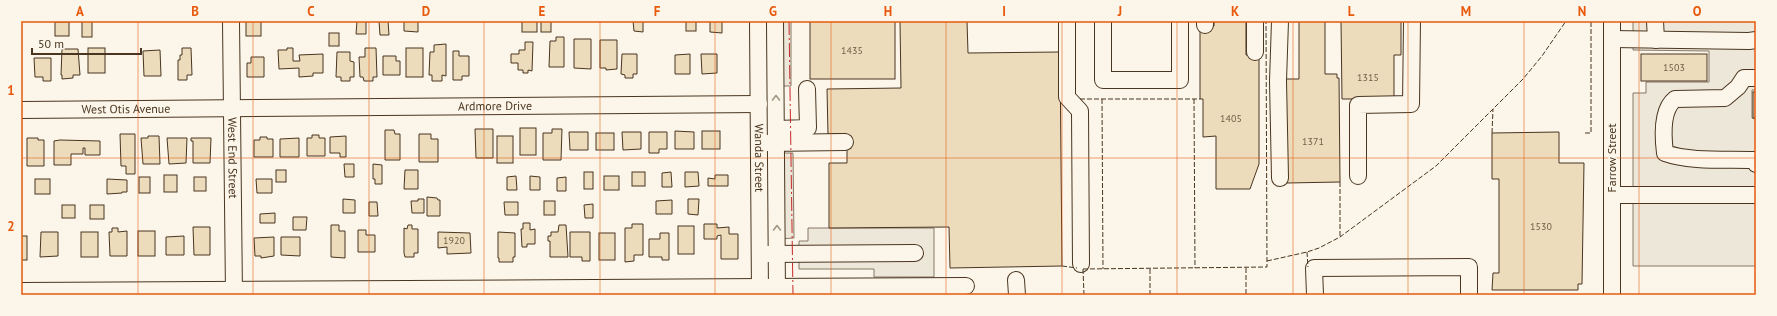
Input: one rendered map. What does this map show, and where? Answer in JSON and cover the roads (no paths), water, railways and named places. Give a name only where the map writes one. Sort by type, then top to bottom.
[{"type":"street","name":"West End Street","points":[[230,21],[234,293]]},
{"type":"street","name":"Wanda Street","points":[[758,21],[760,291]]},
{"type":"street","points":[[775,21],[777,291]]},
{"type":"street","points":[[1067,21],[1067,98],[1080,112],[1081,264]]},
{"type":"street","points":[[1103,21],[1103,80],[1180,80],[1180,21]]},
{"type":"street","points":[[1255,21],[1255,52]]},
{"type":"street","points":[[1280,21],[1278,81],[1280,178]]},
{"type":"street","points":[[1358,176],[1358,104],[1411,104],[1412,21]]},
{"type":"street","name":"Farrow Street","points":[[1612,21],[1612,295]]},
{"type":"street","points":[[1655,21],[1656,40]]},
{"type":"street","points":[[1612,39],[1749,42],[1756,40]]},
{"type":"street","points":[[1756,78],[1744,78],[1738,87],[1725,98],[1674,99],[1669,104],[1665,113],[1664,144],[1665,153],[1672,156],[1688,158],[1754,160],[1756,164]]},
{"type":"street","points":[[759,144],[776,136],[808,128],[807,89]]},
{"type":"street","name":"Ardmore Drive","points":[[232,108],[759,104]]},
{"type":"street","name":"West Otis Avenue","points":[[21,110],[232,108]]},
{"type":"street","points":[[776,136],[845,142]]},
{"type":"street","points":[[1612,195],[1756,196]]},
{"type":"street","points":[[760,254],[915,253]]},
{"type":"street","points":[[1315,295],[1314,268],[1469,267],[1469,295]]},
{"type":"street","points":[[21,291],[234,293],[777,291],[966,286]]}]
